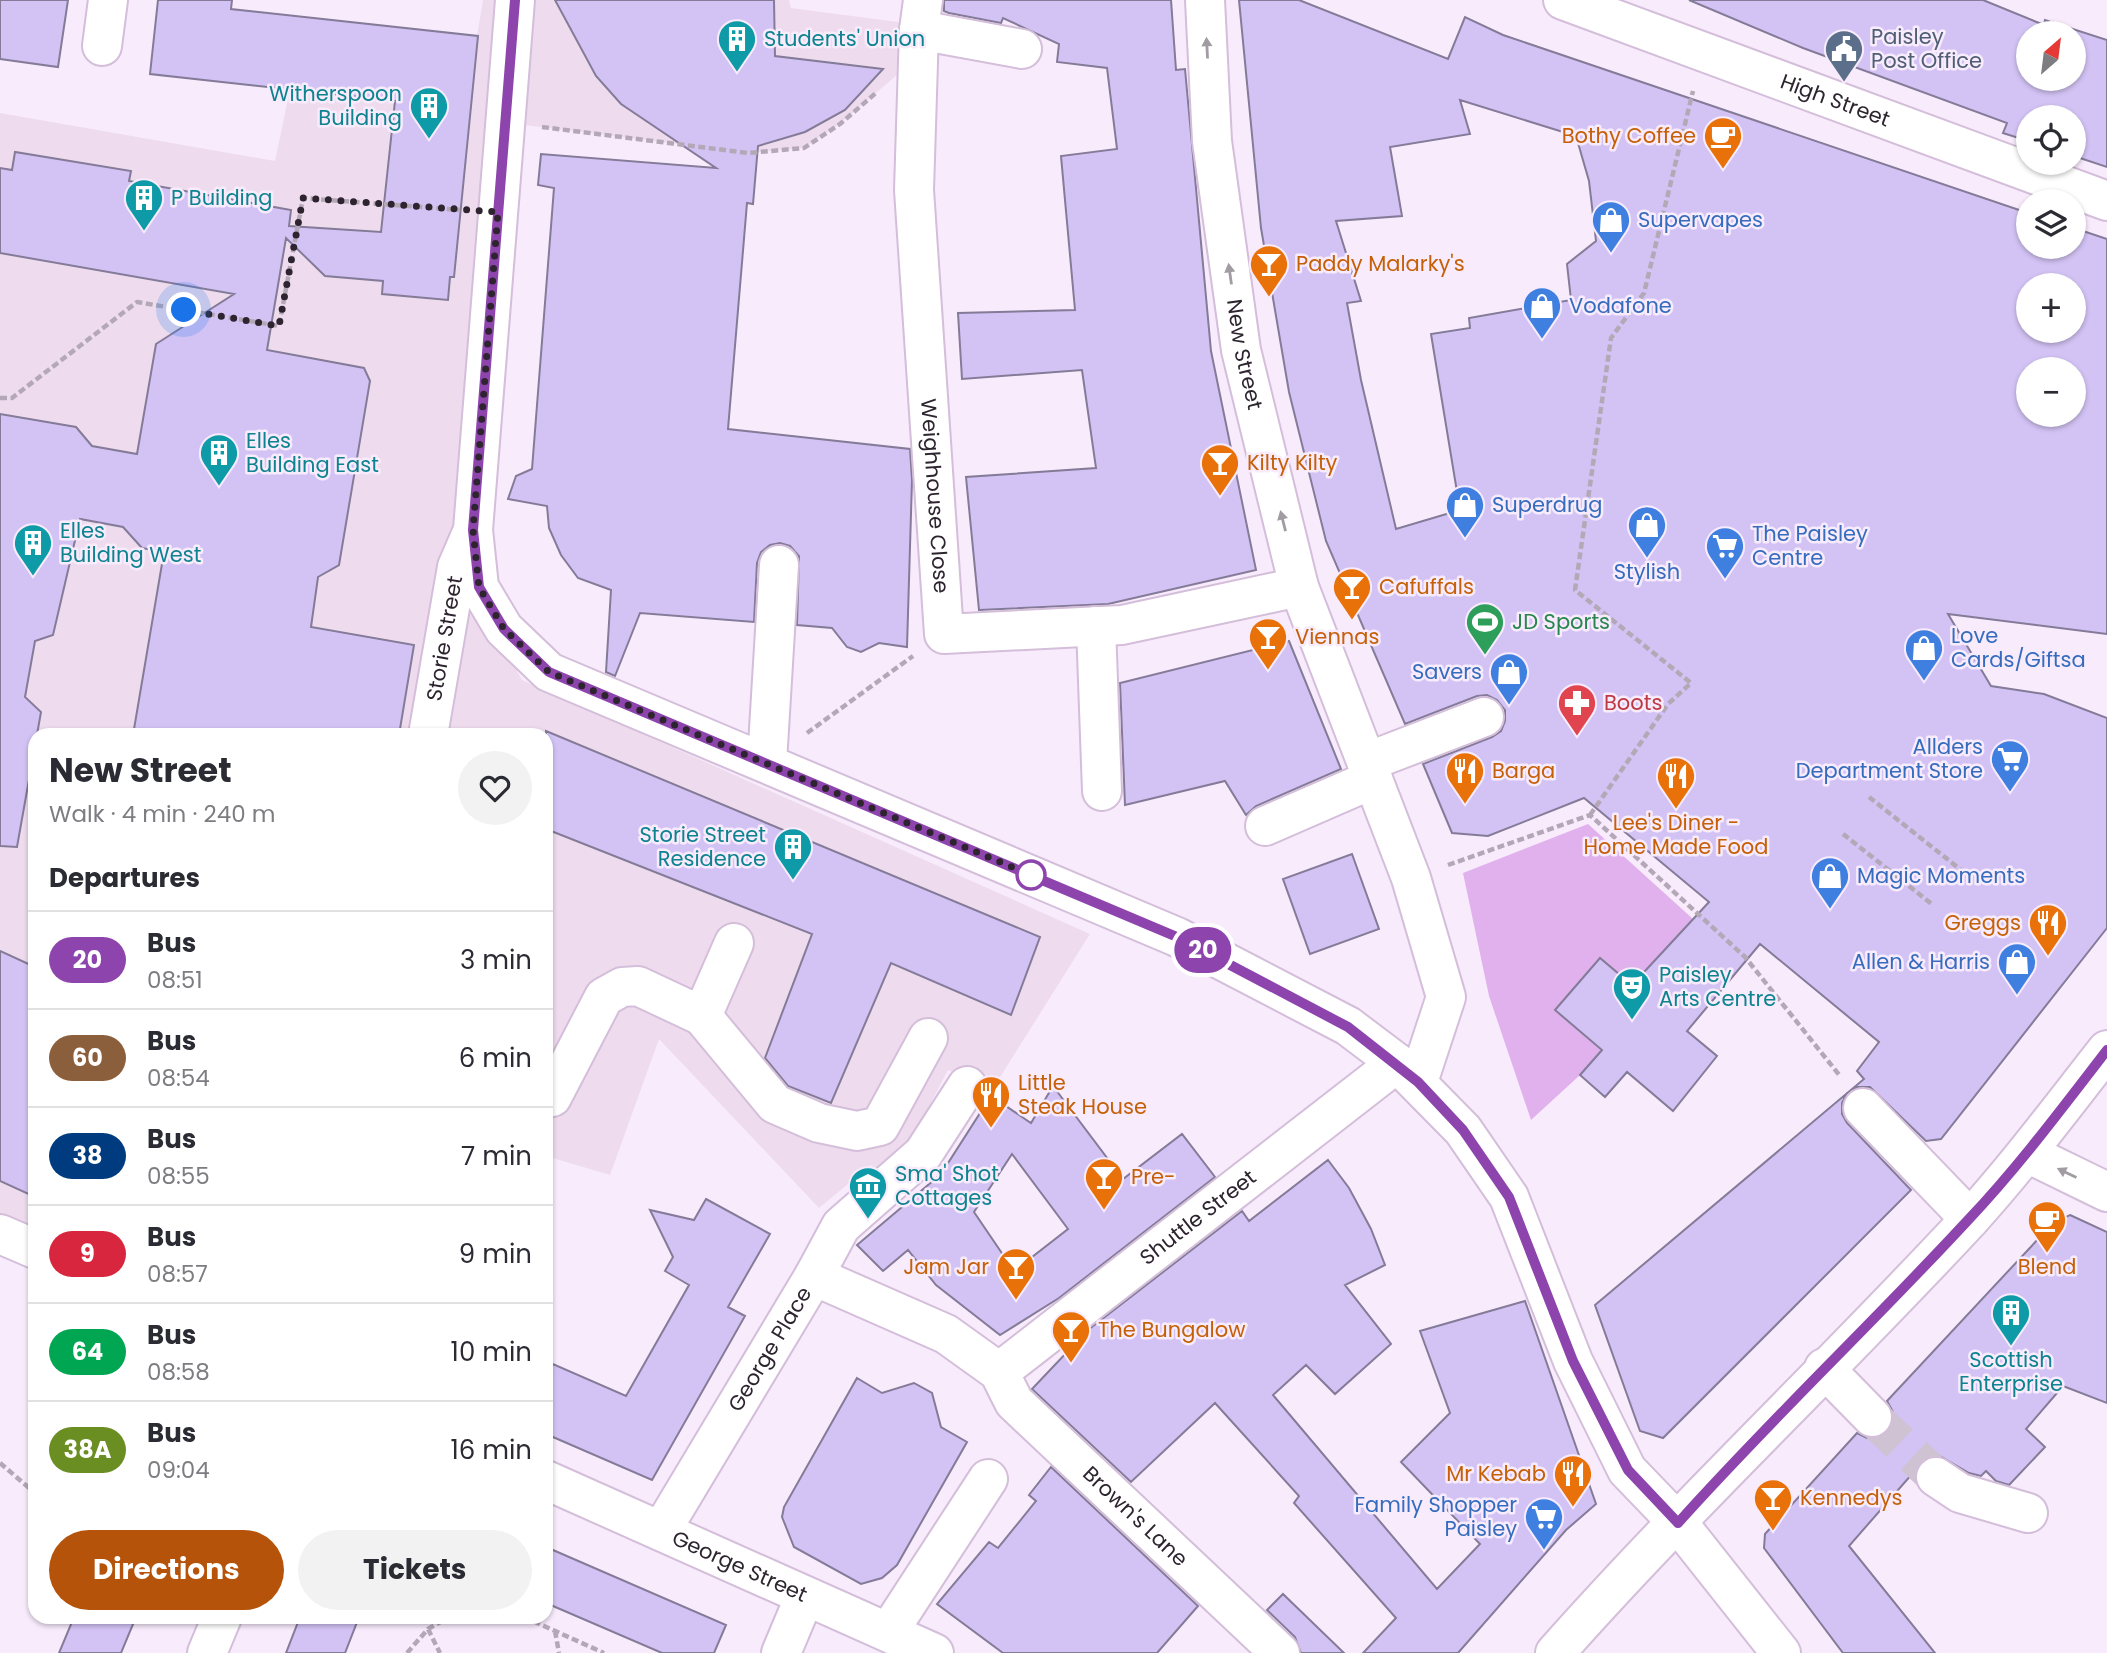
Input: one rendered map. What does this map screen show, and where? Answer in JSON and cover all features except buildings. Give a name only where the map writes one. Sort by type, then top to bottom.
[{"type":"street","points":[[102,46],[107,0]]},
{"type":"street","name":"Storie Street","points":[[430,728],[457,567],[473,530],[515,0]]},
{"type":"street","name":"New Street","points":[[1205,0],[1212,141],[1241,350],[1299,587],[1411,878],[1446,997],[1407,1073]]},
{"type":"street","name":"High Street","points":[[1563,0],[2107,201]]},
{"type":"street","points":[[920,29],[1022,49]]},
{"type":"street","name":"Weighhouse Close","points":[[920,29],[914,190],[943,634]]},
{"type":"street","points":[[473,530],[479,587],[504,629],[549,672],[1177,937],[1348,1027],[1407,1073],[1463,1130],[1509,1197],[1573,1361],[1628,1470],[1678,1523],[1781,1653]]},
{"type":"street","points":[[767,762],[779,565]]},
{"type":"street","points":[[943,634],[1122,625],[1299,587]]},
{"type":"street","points":[[1096,626],[1102,791]]},
{"type":"street","points":[[1265,826],[1370,770],[1484,718]]},
{"type":"street","points":[[702,1016],[734,943]]},
{"type":"street","points":[[553,1095],[604,997],[622,986],[638,986],[702,1016],[775,1104],[819,1123],[857,1131],[880,1126],[928,1038]]},
{"type":"street","points":[[1555,1653],[1620,1579],[1678,1523],[1970,1219],[2027,1153],[2107,1050]]},
{"type":"street","name":"Shuttle Street","points":[[999,1372],[1407,1073]]},
{"type":"street","points":[[814,1276],[841,1226],[923,1154],[967,1086]]},
{"type":"street","points":[[1863,1108],[1970,1219]]},
{"type":"street","points":[[2027,1153],[2107,1192]]},
{"type":"street","points":[[0,1234],[28,1246]]},
{"type":"street","name":"George Place","points":[[661,1531],[814,1276],[946,1334],[999,1372]]},
{"type":"street","points":[[1824,1368],[1872,1417]]},
{"type":"street","name":"Brown's Lane","points":[[999,1372],[1014,1402],[1280,1653]]},
{"type":"street","points":[[1936,1477],[1959,1493],[2028,1513]]},
{"type":"street","points":[[889,1631],[988,1479]]},
{"type":"street","name":"George Street","points":[[553,1483],[934,1653]]},
{"type":"street","points":[[781,1653],[805,1596]]},
{"type":"street","points":[[207,1653],[219,1624]]},
{"type":"path","points":[[507,122],[748,153],[804,148],[840,124],[920,29]]},
{"type":"path","points":[[1411,878],[1590,815],[1668,704],[1691,683],[1575,590],[1611,338],[1644,293],[1704,53]]},
{"type":"path","points":[[0,398],[12,398],[137,302],[279,326],[303,198],[498,212]]},
{"type":"path","points":[[767,762],[943,634]]},
{"type":"path","points":[[1870,798],[1961,870]]},
{"type":"path","points":[[1590,815],[1745,957],[1863,1108]]},
{"type":"path","points":[[1844,835],[1933,905],[1844,835]]},
{"type":"path","points":[[0,1463],[28,1487]]},
{"type":"path","points":[[407,1653],[428,1629],[437,1624]]},
{"type":"path","points":[[540,1624],[604,1653]]},
{"type":"path","points":[[428,1629],[440,1653]]},
{"type":"path","points":[[555,1631],[559,1653]]},
{"type":"shaded area","points":[[483,0],[789,0],[791,8],[906,23],[898,74],[840,124],[804,148],[748,153],[507,123],[457,567],[522,680],[1090,934],[990,1093],[948,1070],[911,1141],[882,1179],[871,1165],[819,1208],[659,1039],[610,1175],[553,1158],[553,728],[28,728],[28,1225],[0,1213],[0,113],[275,161],[290,89],[298,16],[477,36]]},
{"type":"shaded area","points":[[1588,824],[1693,919],[1632,985],[1600,958],[1602,1050],[1580,1075],[1531,1120],[1489,996],[1463,873]]},
{"type":"tunnel","points":[[1872,1417],[1936,1477]]},
{"type":"bus line","name":"20","points":[[515,0],[507,122],[487,322],[473,530],[479,587],[504,629],[549,672],[1177,937],[1348,1027],[1397,1063],[1463,1130],[1509,1197],[1573,1361],[1628,1470],[1678,1523],[1743,1451],[1970,1219],[2027,1153],[2107,1050]]},
{"type":"place","name":"Students' Union","points":[[737,73]]},
{"type":"place","name":"Paisley Post Office","points":[[1844,83]]},
{"type":"place","name":"Witherspoon Building","points":[[429,140]]},
{"type":"place","name":"Bothy Coffee","points":[[1723,170]]},
{"type":"place","name":"P Building","points":[[144,232]]},
{"type":"place","name":"Supervapes","points":[[1611,254]]},
{"type":"place","name":"Paddy Malarky's","points":[[1269,298]]},
{"type":"place","name":"Vodafone","points":[[1542,340]]},
{"type":"place","name":"Elles Building East","points":[[219,487]]},
{"type":"place","name":"Kilty Kilty","points":[[1220,497]]},
{"type":"place","name":"Superdrug","points":[[1465,539]]},
{"type":"place","name":"Stylish","points":[[1647,559]]},
{"type":"place","name":"Elles Building West","points":[[33,577]]},
{"type":"place","name":"The Paisley Centre","points":[[1725,580]]},
{"type":"place","name":"Cafuffals","points":[[1352,621]]},
{"type":"place","name":"JD Sports","points":[[1485,656]]},
{"type":"place","name":"Viennas","points":[[1268,671]]},
{"type":"place","name":"Love Cards/Giftsa","points":[[1924,682]]},
{"type":"place","name":"Savers","points":[[1509,706]]},
{"type":"place","name":"Boots","points":[[1577,737]]},
{"type":"place","name":"Allders Department Store","points":[[2010,793]]},
{"type":"place","name":"Barga","points":[[1465,805]]},
{"type":"place","name":"Lee's Diner - Home Made Food","points":[[1676,810]]},
{"type":"place","name":"Storie Street Residence","points":[[793,881]]},
{"type":"place","name":"Magic Moments","points":[[1830,910]]},
{"type":"place","name":"Greggs","points":[[2048,957]]},
{"type":"place","name":"Allen & Harris","points":[[2017,996]]},
{"type":"place","name":"Paisley Arts Centre","points":[[1632,1021]]},
{"type":"place","name":"Little Steak House","points":[[991,1129]]},
{"type":"place","name":"Pre-","points":[[1104,1211]]},
{"type":"place","name":"Sma' Shot Cottages","points":[[868,1220]]},
{"type":"place","name":"Blend","points":[[2047,1254]]},
{"type":"place","name":"Jam Jar","points":[[1016,1301]]},
{"type":"place","name":"Scottish Enterprise","points":[[2011,1347]]},
{"type":"place","name":"The Bungalow","points":[[1071,1364]]},
{"type":"place","name":"Mr Kebab","points":[[1573,1508]]},
{"type":"place","name":"Kennedys","points":[[1773,1532]]},
{"type":"place","name":"Family Shopper Paisley","points":[[1544,1551]]},
{"type":"route","points":[[184,310],[279,326],[303,198],[498,212],[487,322],[473,530],[479,587],[504,629],[549,672],[1031,875]]}]
